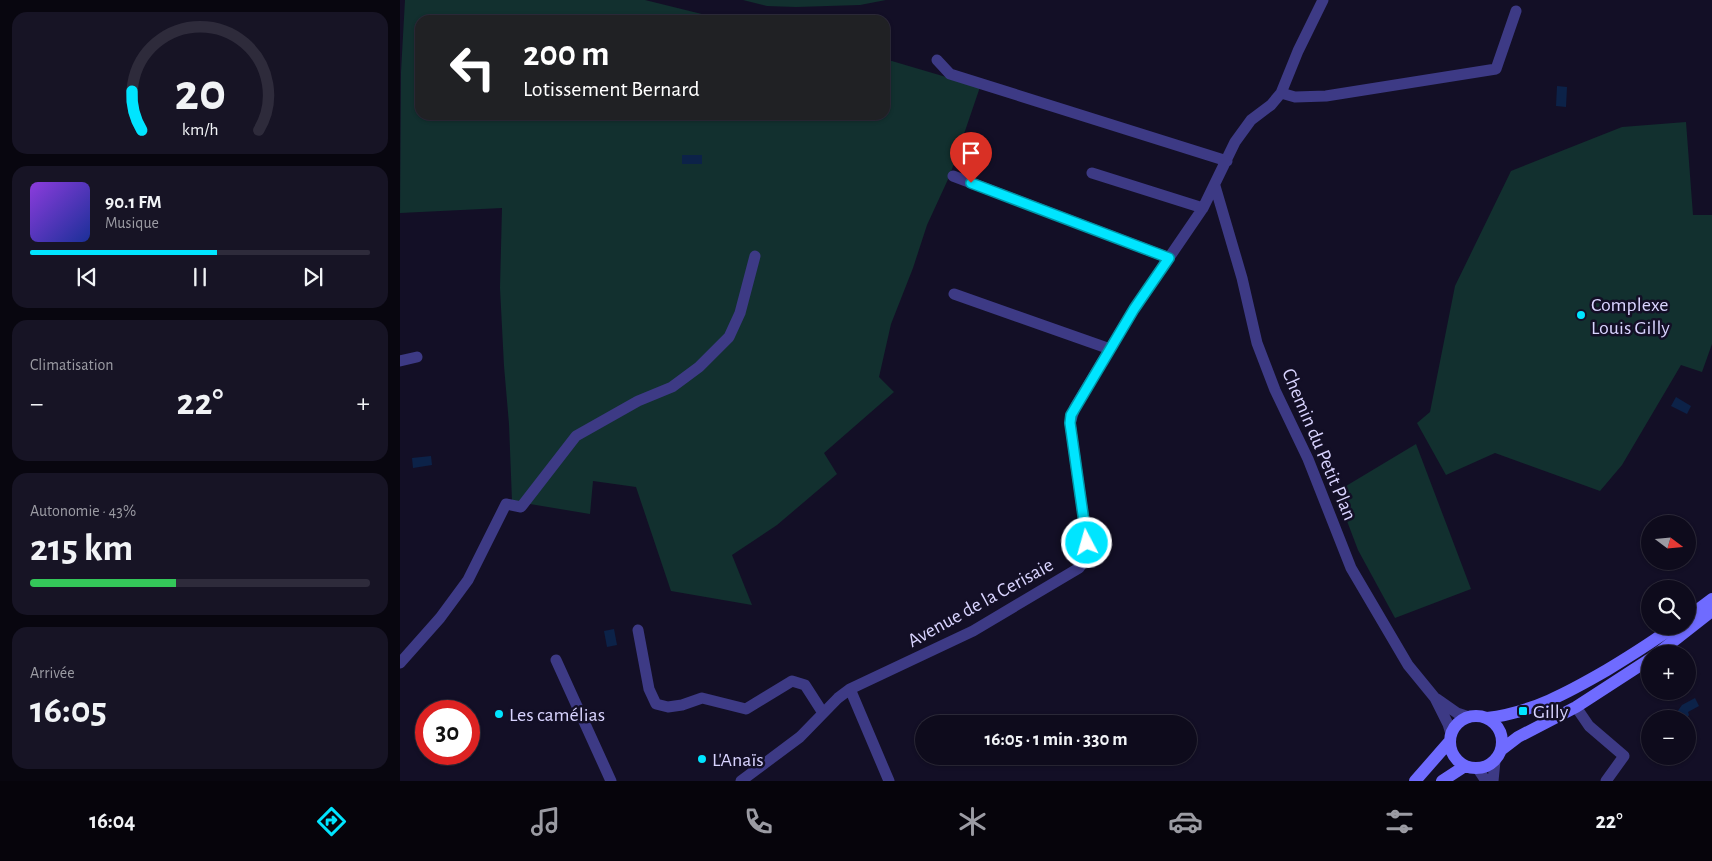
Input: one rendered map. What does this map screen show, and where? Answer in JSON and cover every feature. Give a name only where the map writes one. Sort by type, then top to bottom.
[{"type":"main road","points":[[1696,611],[1712,599]]},
{"type":"main road","points":[[1669,645],[1712,611]]},
{"type":"main road","points":[[1487,718],[1523,711],[1566,694],[1662,635]]},
{"type":"main road","points":[[1450,737],[1453,756],[1465,766],[1478,769],[1487,766],[1518,737],[1576,707],[1641,665]]},
{"type":"main road","points":[[1415,781],[1450,737],[1458,723],[1469,717],[1481,716],[1493,722],[1501,735],[1498,756]]},
{"type":"main road","points":[[1442,781],[1465,766]]},
{"type":"street","name":"Avenue de la Cerisaie","points":[[741,781],[800,737],[838,698],[850,689],[974,632],[1079,568],[1084,561],[1087,543],[1070,423],[1071,415],[1134,309],[1203,208],[1235,142],[1251,120],[1272,105],[1281,93],[1298,51],[1323,0]]},
{"type":"street","points":[[1281,93],[1295,97],[1326,96],[1496,69],[1516,11]]},
{"type":"street","points":[[938,60],[950,74],[1227,161]]},
{"type":"street","points":[[1092,173],[1203,208]]},
{"type":"street","points":[[953,176],[1169,258]]},
{"type":"street","name":"Chemin du Petit Plan","points":[[1215,186],[1242,278],[1258,343],[1275,390],[1308,458],[1351,568],[1408,665],[1435,698],[1448,724],[1450,737]]},
{"type":"street","points":[[400,663],[440,618],[468,580],[506,504],[521,507],[576,436],[638,401],[672,387],[699,367],[728,337],[740,313],[755,256]]},
{"type":"street","points":[[954,294],[1110,349]]},
{"type":"street","points":[[400,361],[417,357]]},
{"type":"street","points":[[638,630],[649,689],[656,704],[668,706],[682,705],[702,698],[746,709],[792,681],[806,685],[823,713]]},
{"type":"street","points":[[556,660],[611,781]]},
{"type":"street","points":[[850,689],[889,781]]},
{"type":"street","name":"Chemin du Petit Plan","points":[[1435,698],[1457,713],[1469,717]]},
{"type":"street","points":[[1576,707],[1589,726],[1624,756],[1606,781]]},
{"type":"street","points":[[1493,781],[1498,756]]},
{"type":"street","points":[[1478,769],[1486,781]]},
{"type":"green space","points":[[405,0],[645,0],[706,15],[415,15],[415,120],[890,120],[890,60],[980,87],[950,175],[927,225],[913,268],[891,324],[879,377],[894,392],[824,453],[837,474],[777,525],[732,555],[752,605],[671,591],[636,487],[593,481],[590,514],[512,501],[500,288],[502,208],[400,213],[401,72]]},
{"type":"green space","points":[[743,0],[886,0],[860,5],[796,7],[767,6]]},
{"type":"green space","name":"Complexe Louis Gilly","points":[[1686,122],[1693,215],[1712,215],[1712,344],[1702,372],[1681,365],[1622,465],[1600,491],[1495,453],[1446,475],[1417,423],[1430,412],[1455,286],[1511,171],[1622,127]]},
{"type":"green space","points":[[1416,444],[1471,589],[1395,618],[1358,550],[1336,492]]},
{"type":"water","points":[[1557,86],[1567,87],[1566,107],[1556,106]]},
{"type":"water","points":[[682,155],[702,155],[702,164],[682,164]]},
{"type":"water","points":[[1676,397],[1691,406],[1687,414],[1671,406]]},
{"type":"water","points":[[431,456],[432,465],[413,468],[412,458]]},
{"type":"water","points":[[614,629],[617,645],[607,647],[604,631]]},
{"type":"water","points":[[1691,700],[1696,700],[1699,706],[1692,710],[1678,710],[1682,705]]},
{"type":"place","name":"Complexe Louis Gilly","points":[[1581,315]]},
{"type":"place","name":"Gilly","points":[[1523,711]]},
{"type":"place","name":"Les camélias","points":[[499,714]]},
{"type":"place","name":"L'Anaïs","points":[[702,759]]},
{"type":"route","points":[[971,183],[1169,258],[1134,309],[1074,407],[1071,415],[1070,423],[1087,543]]}]
